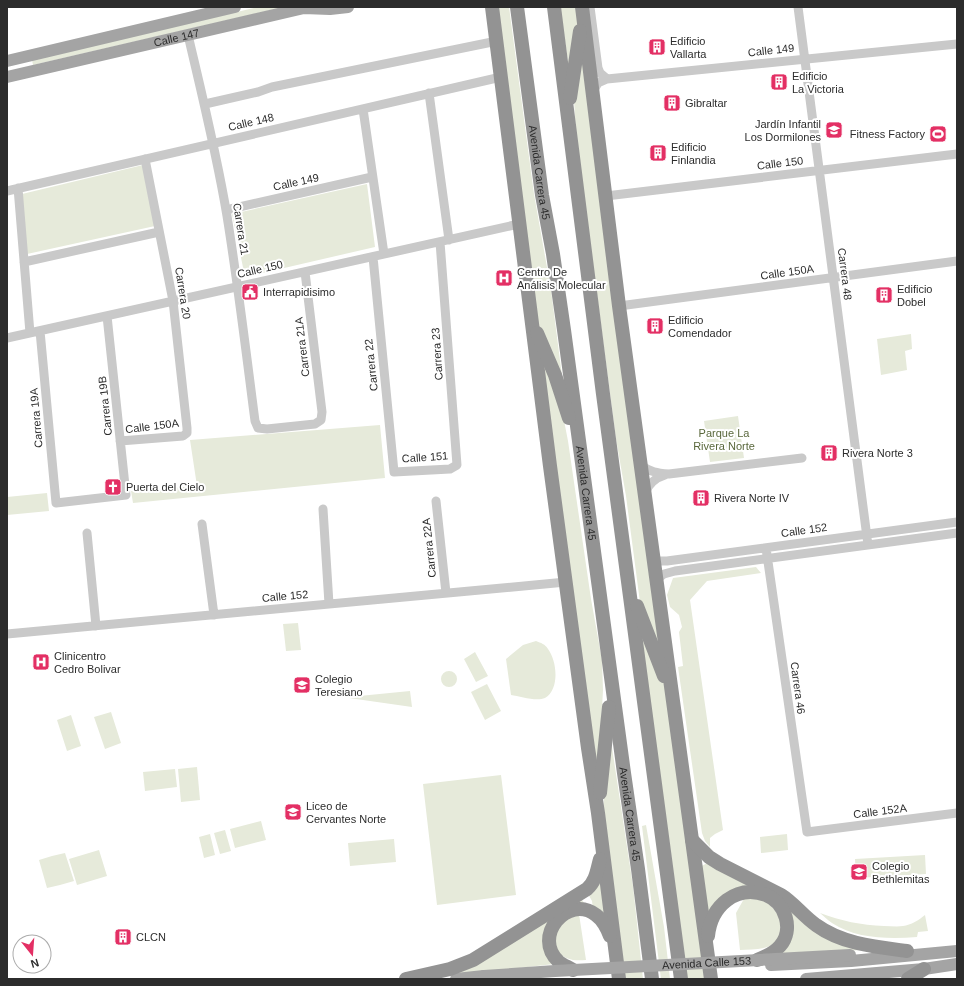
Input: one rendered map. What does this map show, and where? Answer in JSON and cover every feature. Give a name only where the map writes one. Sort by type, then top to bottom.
[{"type":"highway","points":[[492,7],[530,312],[619,979]]},
{"type":"highway","name":"Avenida Carrera 45","points":[[517,7],[542,195],[553,254],[652,979]]},
{"type":"highway","points":[[554,7],[603,394],[681,979]]},
{"type":"highway","points":[[569,118],[571,93],[578,52],[582,7]]},
{"type":"highway","points":[[582,7],[619,306],[711,979]]},
{"type":"highway","points":[[530,312],[538,336],[555,375],[581,460]]},
{"type":"highway","points":[[628,579],[673,701]]},
{"type":"highway","points":[[598,813],[612,685]]},
{"type":"highway","points":[[692,840],[709,857],[720,864],[781,894],[790,900],[806,917],[827,932],[846,940],[907,951]]},
{"type":"highway","points":[[406,979],[450,969],[473,960],[583,892],[593,882],[602,850]]},
{"type":"highway","points":[[707,954],[709,929],[716,910],[731,897],[753,892],[766,895],[777,903],[788,923],[785,939],[780,946],[774,952],[757,960]]},
{"type":"highway","points":[[573,970],[563,965],[555,957],[549,941],[550,932],[554,923],[561,916],[578,910],[585,910],[596,915],[606,926],[614,945]]},
{"type":"highway","points":[[908,979],[924,969]]},
{"type":"main road","name":"Calle 147","points":[[7,61],[204,11],[235,7]]},
{"type":"main road","name":"Calle 147","points":[[7,77],[304,8],[334,9],[348,7]]},
{"type":"main road","points":[[24,57],[27,72]]},
{"type":"main road","name":"Avenida Calle 153","points":[[456,979],[573,970],[757,960],[851,958],[957,947]]},
{"type":"main road","name":"Avenida Calle 153","points":[[538,979],[957,951]]},
{"type":"main road","points":[[806,979],[924,969],[957,964]]},
{"type":"street","points":[[590,7],[598,68],[607,79],[598,83],[593,91]]},
{"type":"street","name":"Carrera 48","points":[[798,7],[868,545]]},
{"type":"street","name":"Carrera 21","points":[[188,35],[205,104],[226,210],[238,287],[255,421],[258,428]]},
{"type":"street","points":[[205,104],[258,92],[272,87],[497,41]]},
{"type":"street","name":"Calle 149","points":[[607,79],[957,44]]},
{"type":"street","name":"Calle 148","points":[[7,191],[501,77]]},
{"type":"street","name":"Carrera 23","points":[[429,93],[445,241],[457,465]]},
{"type":"street","points":[[363,109],[384,254]]},
{"type":"street","name":"Calle 150","points":[[606,196],[957,154]]},
{"type":"street","name":"Carrera 20","points":[[145,159],[173,301],[188,428],[187,433]]},
{"type":"street","name":"Calle 149","points":[[226,210],[372,177]]},
{"type":"street","points":[[18,188],[30,333]]},
{"type":"street","name":"Calle 150","points":[[7,338],[519,224]]},
{"type":"street","points":[[24,262],[159,232]]},
{"type":"street","name":"Carrera 22","points":[[373,257],[394,472]]},
{"type":"street","name":"Calle 150A","points":[[619,306],[957,261]]},
{"type":"street","name":"Carrera 21A","points":[[258,428],[267,429],[315,424],[321,420],[322,412],[305,272]]},
{"type":"street","name":"Carrera 19B","points":[[107,316],[126,495]]},
{"type":"street","name":"Carrera 19A","points":[[40,330],[56,503],[126,495]]},
{"type":"street","name":"Calle 150A","points":[[120,442],[183,436],[187,433]]},
{"type":"street","points":[[641,465],[653,472],[669,474],[802,458]]},
{"type":"street","name":"Calle 151","points":[[394,472],[450,469],[457,465]]},
{"type":"street","points":[[645,494],[647,487],[652,481],[669,474]]},
{"type":"street","name":"Carrera 22A","points":[[436,502],[446,593]]},
{"type":"street","points":[[323,509],[329,604]]},
{"type":"street","name":"Calle 152","points":[[654,561],[667,561],[957,522]]},
{"type":"street","points":[[202,524],[214,615]]},
{"type":"street","points":[[87,533],[96,626]]},
{"type":"street","name":"Calle 152","points":[[656,580],[664,574],[675,571],[957,533]]},
{"type":"street","name":"Carrera 46","points":[[766,548],[807,832]]},
{"type":"street","name":"Calle 152","points":[[7,634],[566,582]]},
{"type":"street","name":"Calle 152A","points":[[807,832],[957,813]]},
{"type":"green space","points":[[258,7],[284,7],[33,65],[32,60]]},
{"type":"green space","points":[[496,7],[509,7],[534,194],[551,290],[562,376],[546,345],[538,323]]},
{"type":"green space","points":[[560,7],[578,7],[579,12],[570,75]]},
{"type":"green space","points":[[582,40],[662,659],[641,610],[626,496],[616,439],[576,135],[574,100]]},
{"type":"green space","points":[[143,165],[155,226],[27,254],[22,194]]},
{"type":"green space","points":[[367,184],[375,247],[245,277],[232,214]]},
{"type":"green space","points":[[911,334],[912,349],[905,351],[907,370],[881,375],[877,339]]},
{"type":"green space","points":[[539,343],[560,400],[568,441],[591,599],[602,660],[603,690],[598,782]]},
{"type":"green space","name":"Parque La Rivera Norte","points":[[738,416],[744,458],[710,462],[704,421]]},
{"type":"green space","points":[[380,425],[385,478],[133,503],[131,491],[197,486],[190,440]]},
{"type":"green space","points":[[47,493],[49,511],[7,515],[7,497]]},
{"type":"green space","points":[[756,567],[761,573],[707,581],[690,600],[723,830],[710,838],[710,847],[705,841],[702,833],[678,667],[683,666],[679,632],[682,627],[679,615],[670,607],[667,595],[673,578]]},
{"type":"green space","points":[[298,623],[301,650],[286,651],[283,624]]},
{"type":"green space","points":[[644,634],[669,695],[706,979],[687,979],[640,635]]},
{"type":"green space","points":[[536,641],[547,647],[551,654],[556,675],[553,688],[550,694],[541,699],[511,695],[506,659],[523,645]]},
{"type":"green space","points":[[475,652],[488,676],[476,682],[464,659]]},
{"type":"green space","points":[[449,671],[456,676],[457,679],[452,686],[449,687],[442,682],[441,679],[446,672]]},
{"type":"green space","points":[[487,684],[501,711],[485,720],[471,692]]},
{"type":"green space","points":[[410,691],[412,707],[349,698],[349,697]]},
{"type":"green space","points":[[111,712],[121,743],[105,749],[94,717]]},
{"type":"green space","points":[[71,715],[81,746],[67,751],[57,720]]},
{"type":"green space","points":[[611,741],[633,886],[643,979],[623,979],[603,813],[605,777]]},
{"type":"green space","points":[[197,767],[200,800],[181,802],[178,769]]},
{"type":"green space","points":[[175,769],[177,787],[145,791],[143,772]]},
{"type":"green space","points":[[501,775],[516,895],[437,905],[423,784]]},
{"type":"green space","points":[[261,821],[266,840],[235,848],[230,829]]},
{"type":"green space","points":[[646,825],[664,927],[670,979],[661,979],[642,826]]},
{"type":"green space","points":[[225,830],[231,851],[220,854],[214,833]]},
{"type":"green space","points":[[210,834],[215,855],[204,858],[199,837]]},
{"type":"green space","points":[[787,834],[788,850],[761,853],[760,837]]},
{"type":"green space","points":[[394,839],[396,862],[350,866],[348,843]]},
{"type":"green space","points":[[99,850],[107,876],[77,885],[69,859]]},
{"type":"green space","points":[[65,853],[74,881],[60,885],[52,856]]},
{"type":"green space","points":[[925,855],[926,874],[856,878],[855,859]]},
{"type":"green space","points":[[52,856],[60,885],[47,888],[39,860]]},
{"type":"green space","points":[[709,862],[764,889],[707,915],[700,867]]},
{"type":"green space","points":[[601,875],[606,917],[593,910],[592,901],[588,894]]},
{"type":"green space","points":[[580,897],[587,907],[552,917],[554,964],[449,976]]},
{"type":"green space","points":[[745,897],[767,901],[781,918],[779,937],[772,945],[756,949],[740,950],[736,913]]},
{"type":"green space","points":[[782,900],[862,950],[777,955],[788,945]]},
{"type":"green space","points":[[820,913],[859,924],[896,926],[909,925],[925,915],[928,931],[918,932],[917,937],[873,937],[841,928],[830,922]]},
{"type":"green space","points":[[579,914],[586,960],[570,959],[557,952],[554,934],[565,920]]},
{"type":"place","name":"Edificio Vallarta","points":[[657,47]]},
{"type":"place","name":"Edificio La Victoria","points":[[779,82]]},
{"type":"place","name":"Gibraltar","points":[[672,103]]},
{"type":"place","name":"Jardín Infantil Los Dormilones","points":[[834,130]]},
{"type":"place","name":"Fitness Factory","points":[[938,134]]},
{"type":"place","name":"Edificio Finlandia","points":[[658,153]]},
{"type":"place","name":"Centro De Análisis Molecular","points":[[504,278]]},
{"type":"place","name":"Interrapidisimo","points":[[250,292]]},
{"type":"place","name":"Edificio Dobel","points":[[884,295]]},
{"type":"place","name":"Edificio Comendador","points":[[655,326]]},
{"type":"place","name":"Rivera Norte 3","points":[[829,453]]},
{"type":"place","name":"Puerta del Cielo","points":[[113,487]]},
{"type":"place","name":"Rivera Norte IV","points":[[701,498]]},
{"type":"place","name":"Clinicentro Cedro Bolivar","points":[[41,662]]},
{"type":"place","name":"Colegio Teresiano","points":[[302,685]]},
{"type":"place","name":"Liceo de Cervantes Norte","points":[[293,812]]},
{"type":"place","name":"Colegio Bethlemitas","points":[[859,872]]},
{"type":"place","name":"CLCN","points":[[123,937]]}]
